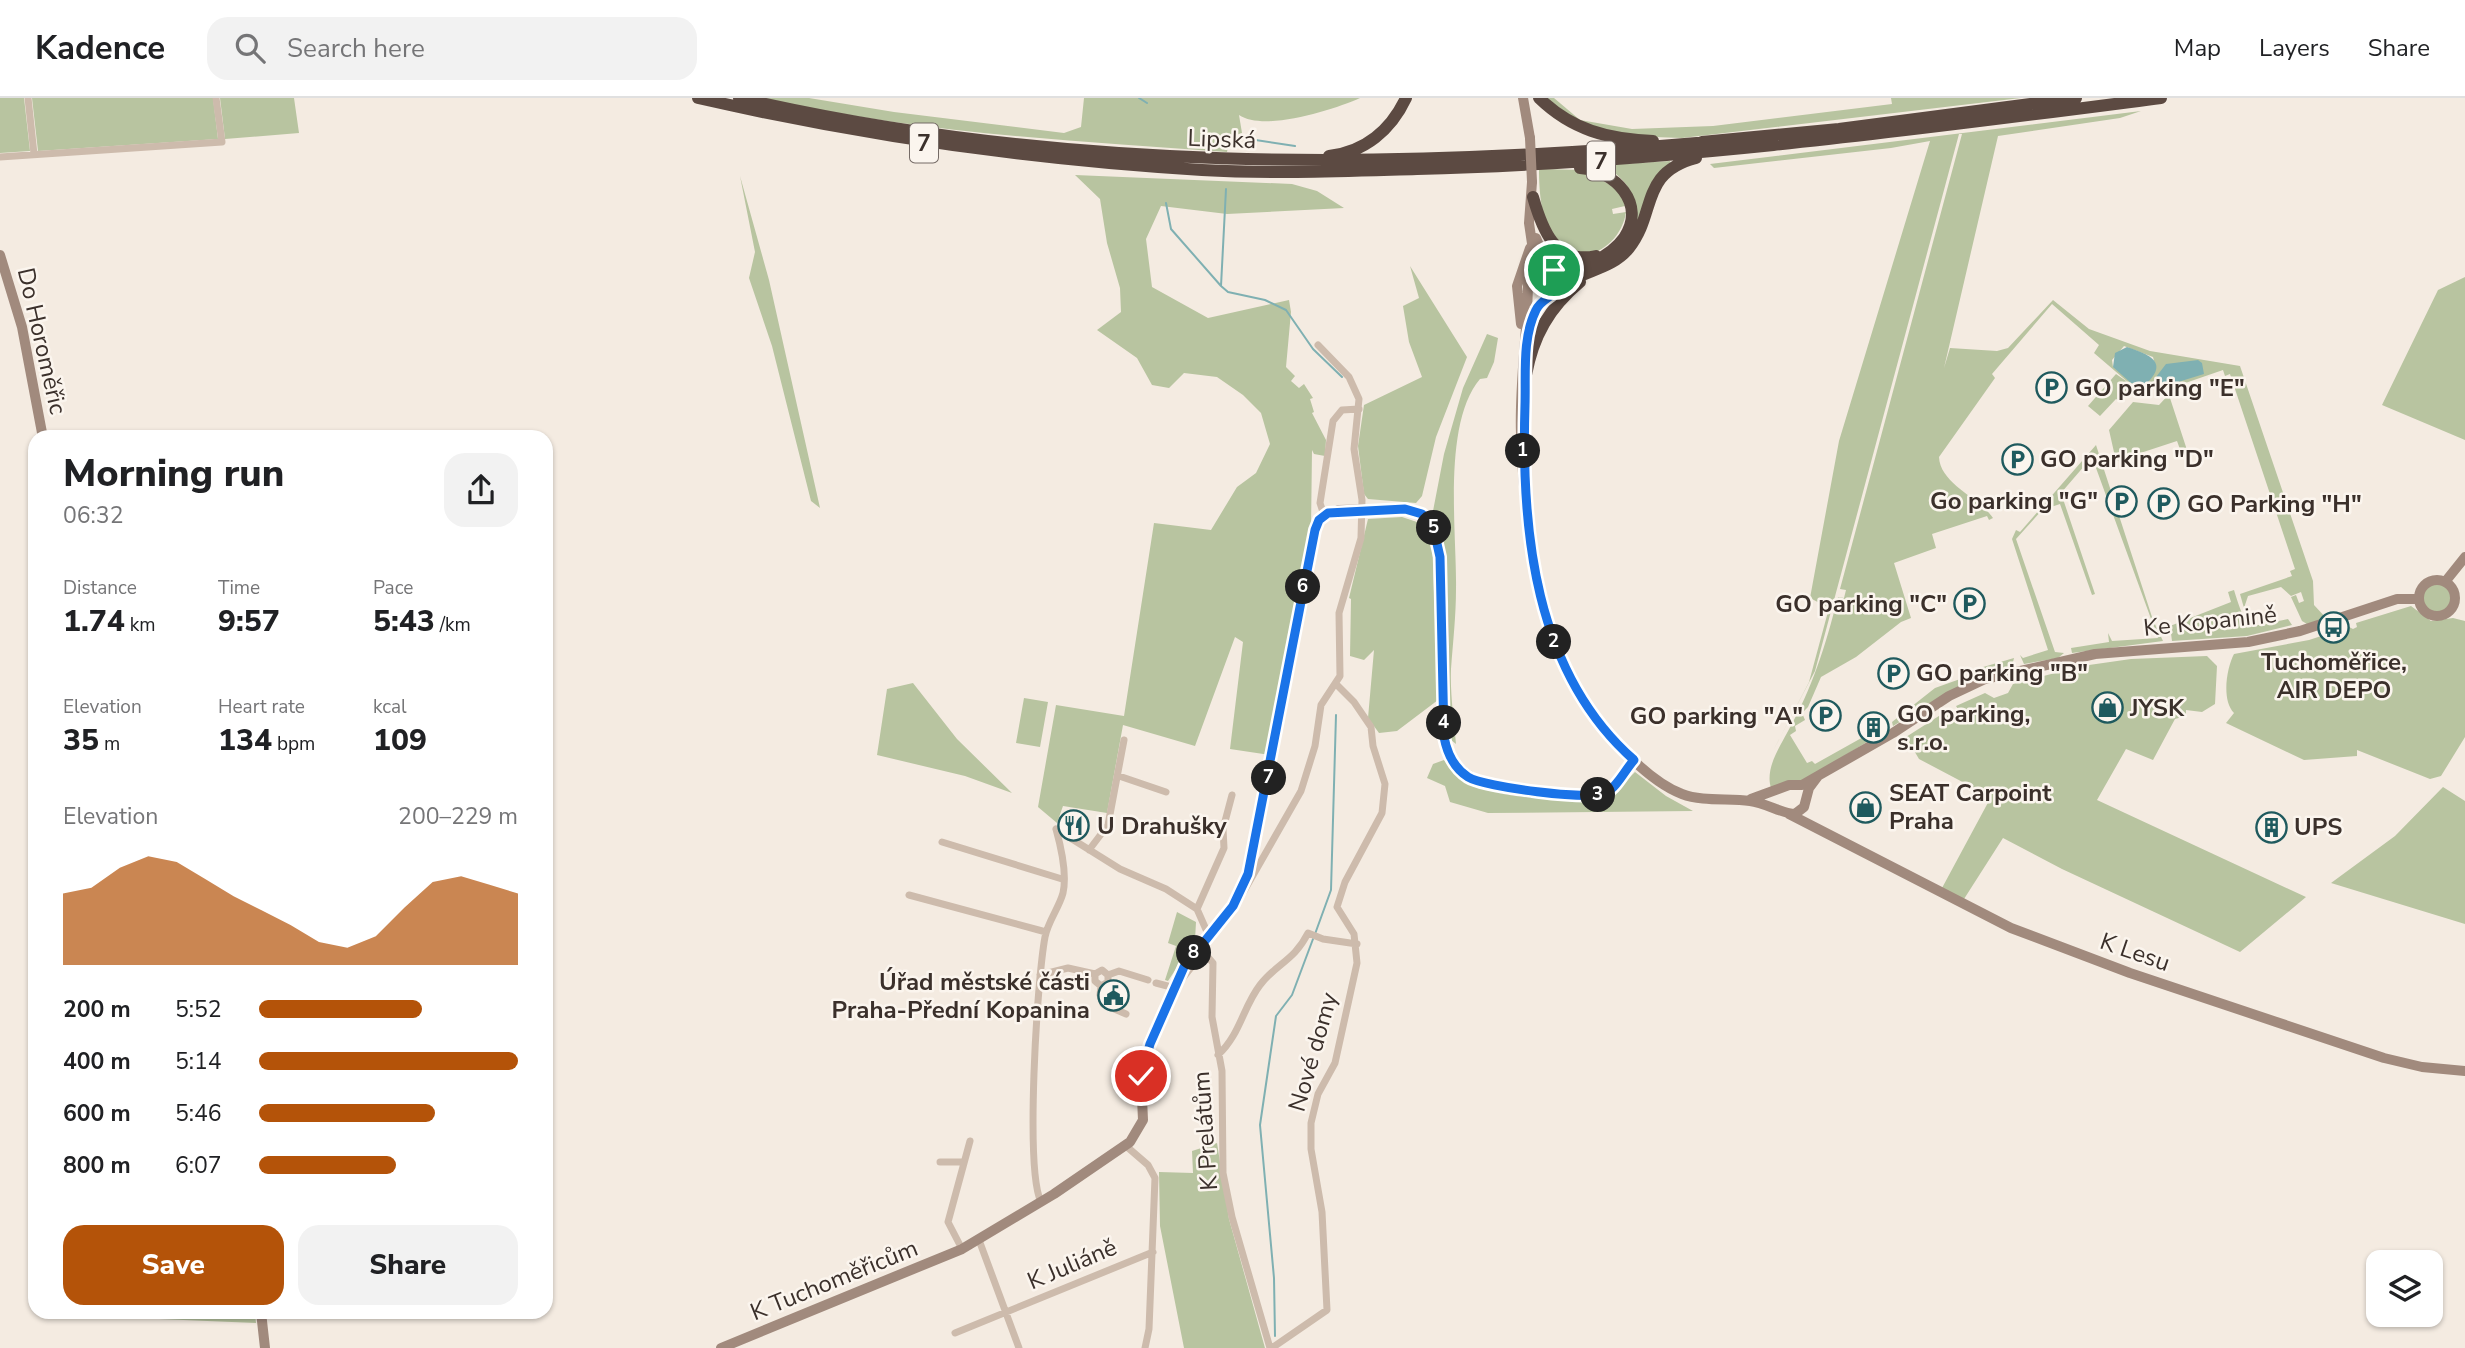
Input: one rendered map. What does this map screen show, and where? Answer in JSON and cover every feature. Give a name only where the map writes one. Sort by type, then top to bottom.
[{"type":"highway","name":"Lipská","points":[[698,98],[860,133],[1035,157],[1262,171],[1541,164],[1731,150]]},
{"type":"highway","name":"Lipská","points":[[739,98],[862,124],[1025,147],[1261,161],[1472,158],[1709,142]]},
{"type":"highway","points":[[1261,161],[1277,157],[1334,155],[1357,149],[1385,130],[1406,98]]},
{"type":"highway","points":[[1539,98],[1566,121],[1596,134],[1645,140],[1709,142]]},
{"type":"highway","name":"7","points":[[1709,142],[2076,98]]},
{"type":"highway","name":"7","points":[[1731,150],[2161,98]]},
{"type":"highway","points":[[1552,295],[1568,281],[1616,261],[1630,247],[1639,231],[1651,192],[1663,176],[1692,159],[1731,150]]},
{"type":"highway","points":[[1541,164],[1592,169],[1621,185],[1629,199],[1631,218],[1626,234],[1616,248],[1573,271],[1564,273],[1553,269]]},
{"type":"highway","points":[[1533,197],[1545,233],[1563,253],[1586,258],[1616,248]]},
{"type":"highway","points":[[1526,375],[1532,345],[1541,324],[1570,290],[1600,269]]},
{"type":"street","points":[[28,98],[34,153]]},
{"type":"street","points":[[0,157],[222,142],[216,98]]},
{"type":"street","points":[[1522,453],[1532,322],[1538,306],[1552,295],[1560,281],[1535,236],[1530,138],[1523,98]]},
{"type":"street","points":[[1532,182],[1531,240],[1535,260],[1530,275],[1523,353],[1522,453],[1532,550],[1554,643],[1586,705],[1607,733],[1634,760],[1683,795],[1744,800],[1797,785],[1805,802],[1810,824]]},
{"type":"street","points":[[1523,353],[1517,286],[1531,240]]},
{"type":"street","name":"Do Horoměřic","points":[[0,255],[22,327],[41,430]]},
{"type":"street","points":[[1530,275],[1543,266],[1553,269]]},
{"type":"street","points":[[1530,275],[1533,294],[1552,295]]},
{"type":"street","points":[[1237,900],[1301,791],[1315,746],[1321,705],[1336,684],[1341,669],[1339,613],[1361,538],[1362,500],[1354,449],[1359,409],[1353,383],[1318,345]]},
{"type":"street","points":[[1359,409],[1342,410],[1333,421],[1320,503],[1324,515],[1339,510],[1405,509],[1422,514],[1436,532],[1440,557],[1443,691],[1448,751],[1460,770],[1481,783],[1598,795],[1609,791],[1634,760]]},
{"type":"street","name":"K Tuchoměřicům","points":[[721,1348],[962,1249],[1041,1202],[1126,1146],[1138,1132],[1143,1120],[1141,1076],[1144,1061],[1184,967],[1237,900],[1256,842],[1303,587],[1316,526],[1324,515]]},
{"type":"street","name":"Ke Kopanině","points":[[1797,785],[1818,776],[1965,687],[2043,666],[2127,650],[2248,642],[2300,631],[2397,599],[2418,598],[2426,584],[2434,580],[2445,582],[2465,557]]},
{"type":"street","points":[[2418,598],[2426,613],[2435,617],[2445,614],[2455,600],[2453,589],[2445,582]]},
{"type":"street","points":[[1218,1055],[1231,1043],[1261,983],[1299,951],[1308,933],[1357,944],[1354,934],[1337,907],[1345,882],[1382,813],[1385,784],[1373,746],[1371,727],[1354,702],[1336,684]]},
{"type":"street","points":[[1089,850],[1108,825],[1124,740]]},
{"type":"street","points":[[1119,776],[1166,792]]},
{"type":"street","points":[[1785,787],[1778,797],[1784,811],[1795,814],[1805,802],[1818,776]]},
{"type":"street","points":[[1197,909],[1224,848],[1223,829],[1232,795]]},
{"type":"street","name":"K Lesu","points":[[1744,800],[1784,811],[1997,922],[2068,950],[2384,1058],[2422,1067],[2465,1071]]},
{"type":"street","points":[[1041,1202],[1036,1188],[1034,1126],[1040,975],[1046,932],[1063,891],[1060,845],[1056,829],[1120,869],[1166,890],[1197,909],[1208,934]]},
{"type":"street","points":[[942,842],[1062,879]]},
{"type":"street","points":[[909,895],[1046,932]]},
{"type":"street","name":"Nové domy","points":[[1271,1348],[1327,1310],[1322,1212],[1311,1149],[1311,1123],[1318,1094],[1335,1063],[1357,962],[1357,944]]},
{"type":"street","name":"K Prelátům","points":[[1175,988],[1198,958],[1205,955],[1211,960],[1214,968],[1212,1017],[1222,1071],[1223,1173],[1232,1217],[1271,1348]]},
{"type":"street","points":[[1040,975],[1068,968],[1095,974],[1102,970],[1108,975]]},
{"type":"street","points":[[1108,975],[1119,971],[1175,988]]},
{"type":"street","points":[[1095,974],[1095,981],[1101,986]]},
{"type":"street","points":[[1101,986],[1108,982],[1108,975]]},
{"type":"street","points":[[1101,986],[1103,1003],[1126,1013]]},
{"type":"street","points":[[962,1249],[948,1222],[970,1141]]},
{"type":"street","name":"K Juliáně","points":[[1126,1146],[1148,1165],[1154,1178],[1153,1252],[1144,1348]]},
{"type":"street","points":[[940,1162],[964,1162]]},
{"type":"street","name":"K Juliáně","points":[[979,1240],[1019,1348]]},
{"type":"street","name":"K Juliáně","points":[[955,1333],[1153,1252]]},
{"type":"street","points":[[262,1319],[265,1348]]},
{"type":"green space","points":[[0,98],[24,98],[30,151],[0,153]]},
{"type":"green space","points":[[32,98],[213,98],[218,139],[38,151]]},
{"type":"green space","points":[[220,98],[294,98],[299,133],[225,139]]},
{"type":"green space","points":[[763,98],[809,98],[894,112],[1064,133],[1081,127],[1084,98],[1360,98],[1316,113],[1281,120],[1250,120],[1239,115],[1242,133],[1230,137],[1227,152],[936,128]]},
{"type":"green space","points":[[1545,98],[1554,98],[1580,120],[1632,129],[1713,126],[1892,104],[1891,98],[2021,98],[1682,138],[1625,136],[1578,123]]},
{"type":"green space","points":[[2141,111],[2120,118],[1998,136],[1944,368],[1950,348],[1997,351],[2008,348],[2053,300],[2089,329],[2150,351],[2240,366],[2313,581],[2314,605],[2327,619],[2307,624],[2302,621],[2291,597],[2296,595],[2299,603],[2304,601],[2301,592],[2291,596],[2281,587],[2248,596],[2244,608],[2240,594],[2292,576],[2290,571],[2295,569],[2230,374],[2225,376],[2223,370],[2168,389],[2152,387],[2127,397],[2125,395],[2120,401],[2116,399],[2100,416],[2088,406],[2116,374],[2129,383],[2094,353],[2099,345],[2052,304],[1992,374],[1995,378],[1939,457],[1941,467],[1953,483],[1993,518],[1989,520],[1987,516],[1932,534],[1936,548],[1894,563],[1911,618],[1901,622],[1856,657],[1821,677],[1808,707],[1802,713],[1805,720],[1795,726],[1796,731],[1790,735],[1807,763],[1812,761],[1815,764],[1865,736],[1867,738],[1880,731],[1880,734],[1800,783],[1771,788],[1770,774],[1774,759],[1811,683],[1823,650],[1838,597],[1844,598],[1846,590],[1840,589],[1962,134],[1959,134],[1815,671],[1773,751],[1809,682],[1829,608],[1810,598],[1839,441],[1930,141],[1891,148],[1714,168],[1710,164]],"holes":[[[2124,346],[2153,357],[2156,368],[2113,367],[2112,360]]]},
{"type":"green space","points":[[1670,161],[1671,164],[1636,226],[1630,190],[1621,178],[1605,165]]},
{"type":"green space","points":[[1539,169],[1585,170],[1620,191],[1625,206],[1612,209],[1613,214],[1626,212],[1623,223],[1610,243],[1590,254],[1579,254],[1558,243],[1545,218]]},
{"type":"green space","points":[[1075,175],[1292,184],[1317,191],[1344,208],[1227,214],[1161,206],[1146,239],[1152,287],[1208,318],[1289,300],[1291,312],[1286,367],[1295,376],[1291,381],[1299,388],[1304,384],[1313,398],[1310,399],[1314,412],[1312,413],[1326,440],[1325,456],[1314,454],[1312,450],[1311,530],[1270,755],[1230,749],[1243,642],[1235,637],[1195,746],[1123,725],[1107,813],[1063,806],[1057,823],[1038,807],[1056,705],[1124,716],[1154,523],[1211,530],[1237,487],[1256,473],[1270,444],[1261,413],[1243,395],[1217,377],[1184,373],[1169,388],[1152,385],[1137,358],[1097,330],[1121,312],[1120,288],[1107,243],[1100,199]]},
{"type":"green space","points":[[740,176],[769,280],[820,508],[811,501],[772,346],[749,278],[755,252]]},
{"type":"green space","points":[[1410,266],[1467,357],[1436,437],[1422,496],[1416,503],[1368,499],[1364,494],[1358,446],[1364,405],[1422,377],[1409,342],[1403,306],[1419,298]]},
{"type":"green space","points":[[2465,277],[2465,440],[2382,405],[2438,290]]},
{"type":"green space","points":[[1487,334],[1498,338],[1494,362],[1487,378],[1480,379],[1468,399],[1460,423],[1456,450],[1456,599],[1451,678],[1456,744],[1451,740],[1442,538],[1433,511],[1444,454],[1463,388]]},
{"type":"green space","points":[[2172,391],[2169,395],[2187,450],[2181,452],[2177,441],[2116,461],[2109,430],[2133,402],[2159,405]]},
{"type":"green space","points":[[2096,445],[2153,620],[2163,641],[2072,653],[2071,648],[2109,642],[2108,633],[2112,641],[2158,638],[2092,457],[2061,493],[2095,594],[2092,595],[2060,504],[2042,510],[2016,539],[2055,652],[2064,653],[2058,658],[2024,664],[2020,655],[2023,658],[2048,650],[2012,539],[2016,530],[2020,532]]},
{"type":"green space","points":[[1402,517],[1417,522],[1432,538],[1438,700],[1397,731],[1379,733],[1368,718],[1374,650],[1364,660],[1350,656],[1349,598],[1368,519]]},
{"type":"green space","points":[[2437,583],[2447,588],[2452,598],[2447,608],[2437,613],[2427,608],[2422,598],[2427,588]]},
{"type":"green space","points":[[2234,590],[2246,621],[2257,625],[2288,619],[2292,625],[2247,636],[2172,641],[2170,626],[2231,602],[2228,592]]},
{"type":"green space","points":[[2411,606],[2431,621],[2453,618],[2465,621],[2465,737],[2441,776],[2430,779],[2357,750],[2357,756],[2304,760],[2226,723],[2234,713],[2226,692],[2227,675],[2234,654],[2309,640],[2349,627],[2353,629],[2357,627],[2356,623]]},
{"type":"green space","points":[[2207,656],[2217,666],[2215,704],[2202,712],[2186,710],[2186,716],[2175,719],[2153,760],[2126,749],[2097,800],[2306,897],[2240,952],[2062,869],[2003,838],[1964,899],[1942,888],[1991,797],[1919,759],[1906,737],[1942,714],[1945,717],[1958,709],[1956,706],[1985,693],[1994,698],[2008,693],[2013,684],[2082,666],[2131,659]]},
{"type":"green space","points":[[2014,658],[2012,666],[1975,677],[1893,726],[1892,722],[1935,688],[1974,674],[1973,670]]},
{"type":"green space","points":[[913,683],[957,739],[1012,793],[965,776],[877,755],[887,689]]},
{"type":"green space","points":[[1024,698],[1048,702],[1040,747],[1016,743]]},
{"type":"green space","points":[[1444,760],[1464,781],[1487,790],[1582,801],[1609,798],[1635,772],[1666,796],[1693,811],[1488,813],[1450,802],[1445,786],[1427,778],[1433,764]]},
{"type":"green space","points":[[2443,787],[2465,801],[2465,924],[2331,883],[2395,836]]},
{"type":"green space","points":[[1177,912],[1196,922],[1195,940],[1168,981],[1165,980],[1176,946],[1168,943]]},
{"type":"green space","points":[[1217,1143],[1229,1219],[1265,1348],[1184,1348],[1160,1226],[1159,1172],[1193,1173],[1192,1151]]},
{"type":"green space","points":[[159,1319],[256,1319],[256,1323]]},
{"type":"water","points":[[2127,347],[2154,360],[2156,370],[2145,385],[2131,383],[2113,367],[2115,353]]},
{"type":"water","points":[[2198,360],[2202,363],[2204,374],[2165,386],[2156,377],[2166,364]]},
{"type":"waterway","points":[[1139,98],[1147,103]]},
{"type":"waterway","points":[[1233,139],[1236,137],[1295,146]]},
{"type":"waterway","points":[[1221,286],[1226,189]]},
{"type":"waterway","points":[[1166,203],[1171,229],[1221,286],[1228,292],[1265,300],[1286,310],[1313,349],[1342,377]]},
{"type":"waterway","points":[[1315,934],[1331,890],[1336,715]]},
{"type":"waterway","points":[[1275,1336],[1274,1278],[1260,1125],[1276,1016],[1292,995],[1313,939]]},
{"type":"place","name":"GO parking \"E\"","points":[[2052,388]]},
{"type":"place","name":"GO parking \"D\"","points":[[2017,459]]},
{"type":"place","name":"Go parking \"G\"","points":[[2121,501]]},
{"type":"place","name":"GO Parking \"H\"","points":[[2164,504]]},
{"type":"place","name":"GO parking \"C\"","points":[[1970,604]]},
{"type":"place","name":"Tuchoměřice, AIR DEPO","points":[[2334,628]]},
{"type":"place","name":"GO parking \"B\"","points":[[1893,673]]},
{"type":"place","name":"JYSK","points":[[2107,708]]},
{"type":"place","name":"GO parking \"A\"","points":[[1826,716]]},
{"type":"place","name":"GO parking, s.r.o.","points":[[1874,728]]},
{"type":"place","name":"SEAT Carpoint Praha","points":[[1866,807]]},
{"type":"place","name":"U Drahušky","points":[[1074,826]]},
{"type":"place","name":"UPS","points":[[2271,827]]},
{"type":"place","name":"Úřad městské části Praha-Přední Kopanina","points":[[1113,996]]},
{"type":"route","points":[[1141,1076],[1150,1044],[1184,967],[1233,906],[1248,874],[1316,526],[1326,514],[1339,510],[1405,509],[1426,516],[1433,526],[1440,557],[1444,737],[1450,757],[1463,773],[1488,785],[1593,796],[1609,791],[1634,760],[1614,741],[1591,712],[1562,661],[1539,589],[1531,542],[1522,453],[1527,344],[1536,309],[1558,288],[1560,281],[1554,270]]}]
